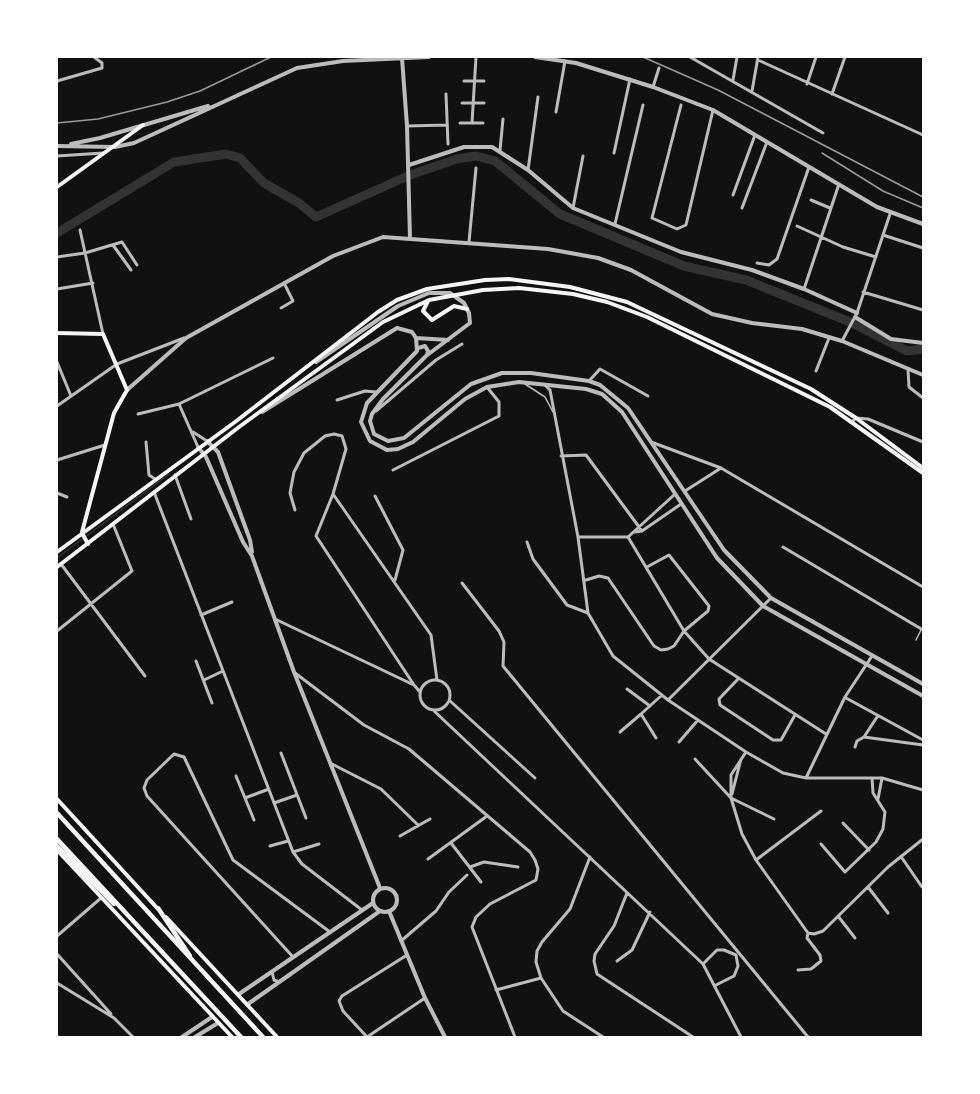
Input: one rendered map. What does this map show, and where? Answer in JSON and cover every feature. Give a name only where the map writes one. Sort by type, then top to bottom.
[{"type":"highway","points":[[57,813],[263,1037]]},
{"type":"highway","points":[[57,838],[241,1037]]},
{"type":"highway","points":[[57,848],[127,918],[135,923]]},
{"type":"highway","points":[[158,909],[204,975]]},
{"type":"main road","points":[[57,187],[143,125]]},
{"type":"main road","points":[[57,552],[312,364],[378,312],[411,294],[446,285],[485,280],[526,281],[596,292],[627,302],[811,389],[856,418],[923,468]]},
{"type":"main road","points":[[59,566],[213,446],[383,322],[429,300],[483,290],[519,288],[573,294],[607,302],[647,317],[830,406],[923,473]]},
{"type":"main road","points":[[429,300],[423,311],[432,320],[454,306],[467,309]]},
{"type":"main road","points":[[57,333],[104,334],[127,390],[114,413],[82,533],[88,544]]},
{"type":"main road","points":[[172,467],[176,474]]},
{"type":"main road","points":[[57,799],[277,1037]]},
{"type":"main road","points":[[57,848],[100,898],[232,1037]]},
{"type":"street","points":[[57,81],[103,66],[94,57]]},
{"type":"street","points":[[59,146],[115,147],[134,143],[297,68],[343,61],[429,57]]},
{"type":"street","points":[[472,123],[476,57]]},
{"type":"street","points":[[535,57],[565,61],[630,79],[713,110],[890,214],[923,224]]},
{"type":"street","points":[[690,57],[696,58],[823,133]]},
{"type":"street","points":[[733,80],[737,57]]},
{"type":"street","points":[[807,84],[816,57]]},
{"type":"street","points":[[832,94],[845,57]]},
{"type":"street","points":[[402,58],[409,167],[410,238]]},
{"type":"street","points":[[752,91],[758,58],[807,84],[923,135]]},
{"type":"street","points":[[556,112],[565,61]]},
{"type":"street","points":[[653,87],[659,68]]},
{"type":"street","points":[[614,153],[630,79]]},
{"type":"street","points":[[464,81],[484,81]]},
{"type":"street","points":[[447,94],[448,144]]},
{"type":"street","points":[[528,170],[538,97]]},
{"type":"street","points":[[59,146],[155,122],[222,102]]},
{"type":"street","points":[[462,103],[484,102]]},
{"type":"street","points":[[615,224],[643,105]]},
{"type":"street","points":[[681,105],[652,218],[677,229],[686,225],[713,110]]},
{"type":"street","points":[[500,150],[503,119]]},
{"type":"street","points":[[155,122],[159,126],[158,131]]},
{"type":"street","points":[[460,123],[483,123]]},
{"type":"street","points":[[407,126],[447,125]]},
{"type":"street","points":[[733,195],[756,134]]},
{"type":"street","points":[[742,208],[768,141]]},
{"type":"street","points":[[409,167],[464,147],[492,147],[528,170],[573,208],[681,252],[752,270],[804,289],[891,339],[923,343]]},
{"type":"street","points":[[57,156],[108,152]]},
{"type":"street","points":[[573,208],[583,156]]},
{"type":"street","points":[[757,263],[769,265],[777,259],[810,165]]},
{"type":"street","points":[[469,242],[476,168]]},
{"type":"street","points":[[804,289],[839,184]]},
{"type":"street","points":[[811,200],[830,208]]},
{"type":"street","points":[[842,341],[855,317],[890,214]]},
{"type":"street","points":[[797,226],[876,257]]},
{"type":"street","points":[[80,230],[104,334]]},
{"type":"street","points":[[883,235],[923,248]]},
{"type":"street","points":[[127,390],[194,333],[333,256],[376,238],[410,238],[548,249],[598,258],[631,270],[712,314],[752,323],[802,329],[842,341],[923,375]]},
{"type":"street","points":[[57,257],[85,253],[122,242],[137,266]]},
{"type":"street","points":[[113,245],[131,270]]},
{"type":"street","points":[[57,289],[93,283]]},
{"type":"street","points":[[281,308],[293,301],[284,283]]},
{"type":"street","points":[[312,364],[389,310],[423,295],[441,291],[450,293],[464,303],[470,323],[426,356],[383,399],[372,414],[370,422],[374,434],[388,441],[408,435],[471,384],[502,373],[531,373],[589,381],[620,399],[724,550],[771,598],[923,684]]},
{"type":"street","points":[[863,292],[923,310]]},
{"type":"street","points":[[239,427],[392,329],[402,328],[412,331],[418,348]]},
{"type":"street","points":[[57,406],[117,364],[186,338]]},
{"type":"street","points":[[416,338],[450,339]]},
{"type":"street","points":[[816,371],[829,338]]},
{"type":"street","points":[[372,414],[436,360],[462,344]]},
{"type":"street","points":[[426,356],[428,348],[422,345],[414,356],[376,392],[363,412],[364,432],[378,447],[398,449],[413,442],[465,399],[487,387],[519,381],[592,391],[615,404],[717,558],[763,606],[923,696]]},
{"type":"street","points":[[138,414],[179,404],[273,358]]},
{"type":"street","points":[[57,362],[71,396]]},
{"type":"street","points":[[589,381],[600,369],[648,396]]},
{"type":"street","points":[[908,369],[909,387],[923,398]]},
{"type":"street","points":[[531,373],[550,390],[586,580],[588,613],[613,656],[662,696],[746,752],[783,773],[806,778],[882,778],[923,790]]},
{"type":"street","points":[[551,376],[546,381],[552,385]]},
{"type":"street","points":[[530,382],[537,381],[537,377]]},
{"type":"street","points":[[393,470],[499,416],[499,402],[487,387]]},
{"type":"street","points":[[338,400],[365,391],[376,392]]},
{"type":"street","points":[[179,404],[243,542],[252,556],[294,672],[380,888]]},
{"type":"street","points":[[852,422],[856,418],[868,419],[923,442]]},
{"type":"street","points":[[191,430],[218,452],[250,540],[252,556]]},
{"type":"street","points":[[295,510],[290,493],[294,472],[304,453],[314,443],[334,434],[342,436],[346,449],[333,494],[316,536],[420,692],[424,706],[433,710],[703,964],[716,985],[741,1037]]},
{"type":"street","points":[[146,441],[148,475],[155,479]]},
{"type":"street","points":[[651,442],[721,468],[923,587]]},
{"type":"street","points":[[57,460],[105,445]]},
{"type":"street","points":[[561,456],[586,455],[642,531]]},
{"type":"street","points":[[685,491],[721,468]]},
{"type":"street","points":[[176,474],[191,519]]},
{"type":"street","points":[[154,492],[293,852],[302,864],[362,910]]},
{"type":"street","points":[[57,494],[68,497]]},
{"type":"street","points":[[333,494],[395,580],[431,635],[437,680]]},
{"type":"street","points":[[578,537],[628,537],[674,495]]},
{"type":"street","points":[[375,496],[403,550],[395,580]]},
{"type":"street","points":[[635,532],[642,531],[681,504]]},
{"type":"street","points":[[57,630],[132,571],[113,524]]},
{"type":"street","points":[[628,537],[684,631],[709,659],[826,734]]},
{"type":"street","points":[[527,542],[533,559],[567,604],[588,613]]},
{"type":"street","points":[[783,547],[922,629]]},
{"type":"street","points":[[586,580],[598,576],[608,578],[646,635],[660,650],[674,646],[684,631],[708,611],[709,606],[669,555],[646,567]]},
{"type":"street","points":[[59,566],[91,603],[145,676]]},
{"type":"street","points":[[462,583],[504,642],[503,666],[808,1037]]},
{"type":"street","points":[[668,700],[771,598]]},
{"type":"street","points":[[200,615],[232,602]]},
{"type":"street","points":[[277,620],[414,686]]},
{"type":"street","points":[[806,778],[845,697],[872,656]]},
{"type":"street","points":[[196,661],[212,703]]},
{"type":"street","points":[[204,681],[223,671]]},
{"type":"street","points":[[294,672],[364,725],[409,749],[530,852],[538,869],[536,880],[490,904],[474,921],[473,933],[515,1037]]},
{"type":"street","points":[[739,678],[719,699],[720,705],[773,740],[781,740],[795,715]]},
{"type":"street","points":[[420,692],[429,681],[437,680],[445,684],[449,691],[449,700],[446,705],[433,710]]},
{"type":"street","points":[[627,689],[650,706]]},
{"type":"street","points":[[621,732],[662,696]]},
{"type":"street","points":[[845,697],[923,743]]},
{"type":"street","points":[[449,700],[535,778]]},
{"type":"street","points":[[641,714],[656,738]]},
{"type":"street","points":[[855,747],[857,741],[864,737],[877,717]]},
{"type":"street","points":[[679,742],[698,720]]},
{"type":"street","points":[[864,737],[923,743]]},
{"type":"street","points":[[746,752],[731,775],[731,798],[742,834],[756,860],[808,933],[807,939],[820,955],[821,961],[811,969],[798,970]]},
{"type":"street","points":[[281,753],[306,818]]},
{"type":"street","points":[[293,957],[147,796],[144,788],[147,780],[174,754],[184,757],[232,860],[330,932]]},
{"type":"street","points":[[731,798],[742,756]]},
{"type":"street","points":[[695,759],[731,798],[774,819]]},
{"type":"street","points":[[330,763],[381,789],[417,825]]},
{"type":"street","points":[[236,776],[254,820]]},
{"type":"street","points":[[821,844],[845,872],[880,837],[886,816],[872,792],[872,778]]},
{"type":"street","points":[[878,799],[882,778]]},
{"type":"street","points":[[245,798],[269,789]]},
{"type":"street","points":[[274,803],[297,795]]},
{"type":"street","points":[[756,860],[821,811]]},
{"type":"street","points":[[428,859],[488,816]]},
{"type":"street","points":[[400,836],[430,819]]},
{"type":"street","points":[[843,823],[869,850]]},
{"type":"street","points":[[808,933],[819,933],[868,886],[923,839]]},
{"type":"street","points":[[270,846],[288,841]]},
{"type":"street","points":[[451,843],[482,882]]},
{"type":"street","points":[[293,852],[319,844]]},
{"type":"street","points":[[590,858],[570,909],[537,951],[536,962],[540,978],[563,1011],[603,1037]]},
{"type":"street","points":[[902,858],[922,887]]},
{"type":"street","points":[[470,868],[484,862],[518,867]]},
{"type":"street","points":[[401,941],[436,911],[453,887],[467,875]]},
{"type":"street","points":[[868,886],[888,912]]},
{"type":"street","points":[[380,911],[373,903],[374,894],[380,888],[389,888],[395,893],[397,901],[389,911]]},
{"type":"street","points":[[627,892],[614,926],[595,954],[597,974],[693,1037]]},
{"type":"street","points":[[57,936],[100,898]]},
{"type":"street","points":[[239,994],[373,903]]},
{"type":"street","points":[[248,1004],[380,911],[389,911]]},
{"type":"street","points":[[389,911],[424,998],[445,1037]]},
{"type":"street","points":[[616,961],[632,950],[650,912]]},
{"type":"street","points":[[838,916],[855,938]]},
{"type":"street","points":[[703,964],[717,950],[738,954]]},
{"type":"street","points":[[57,954],[133,1037]]},
{"type":"street","points":[[716,985],[734,976],[738,966],[738,954]]},
{"type":"street","points":[[407,955],[342,996],[339,1001],[343,1011],[367,1037],[424,998]]},
{"type":"street","points":[[272,971],[272,978],[279,982]]},
{"type":"street","points":[[496,990],[540,978]]},
{"type":"street","points":[[57,983],[114,1018]]},
{"type":"street","points":[[182,1037],[212,1017]]},
{"type":"street","points":[[195,1037],[218,1023]]},
{"type":"lane","points":[[519,381],[545,397],[554,413]]},
{"type":"lane","points":[[916,640],[922,629]]},
{"type":"waterway","points":[[57,233],[174,162],[226,154],[240,158],[264,183],[299,203],[316,217],[410,175],[457,159],[476,156],[495,161],[560,214],[684,266],[746,280],[850,322],[907,351],[923,349]]},
{"type":"waterway","points":[[57,558],[169,474]]},
{"type":"railway","points":[[57,123],[98,119],[167,102],[200,91],[271,57]]},
{"type":"railway","points":[[643,57],[718,90],[923,197]]},
{"type":"railway","points":[[822,153],[883,191],[923,208]]}]
